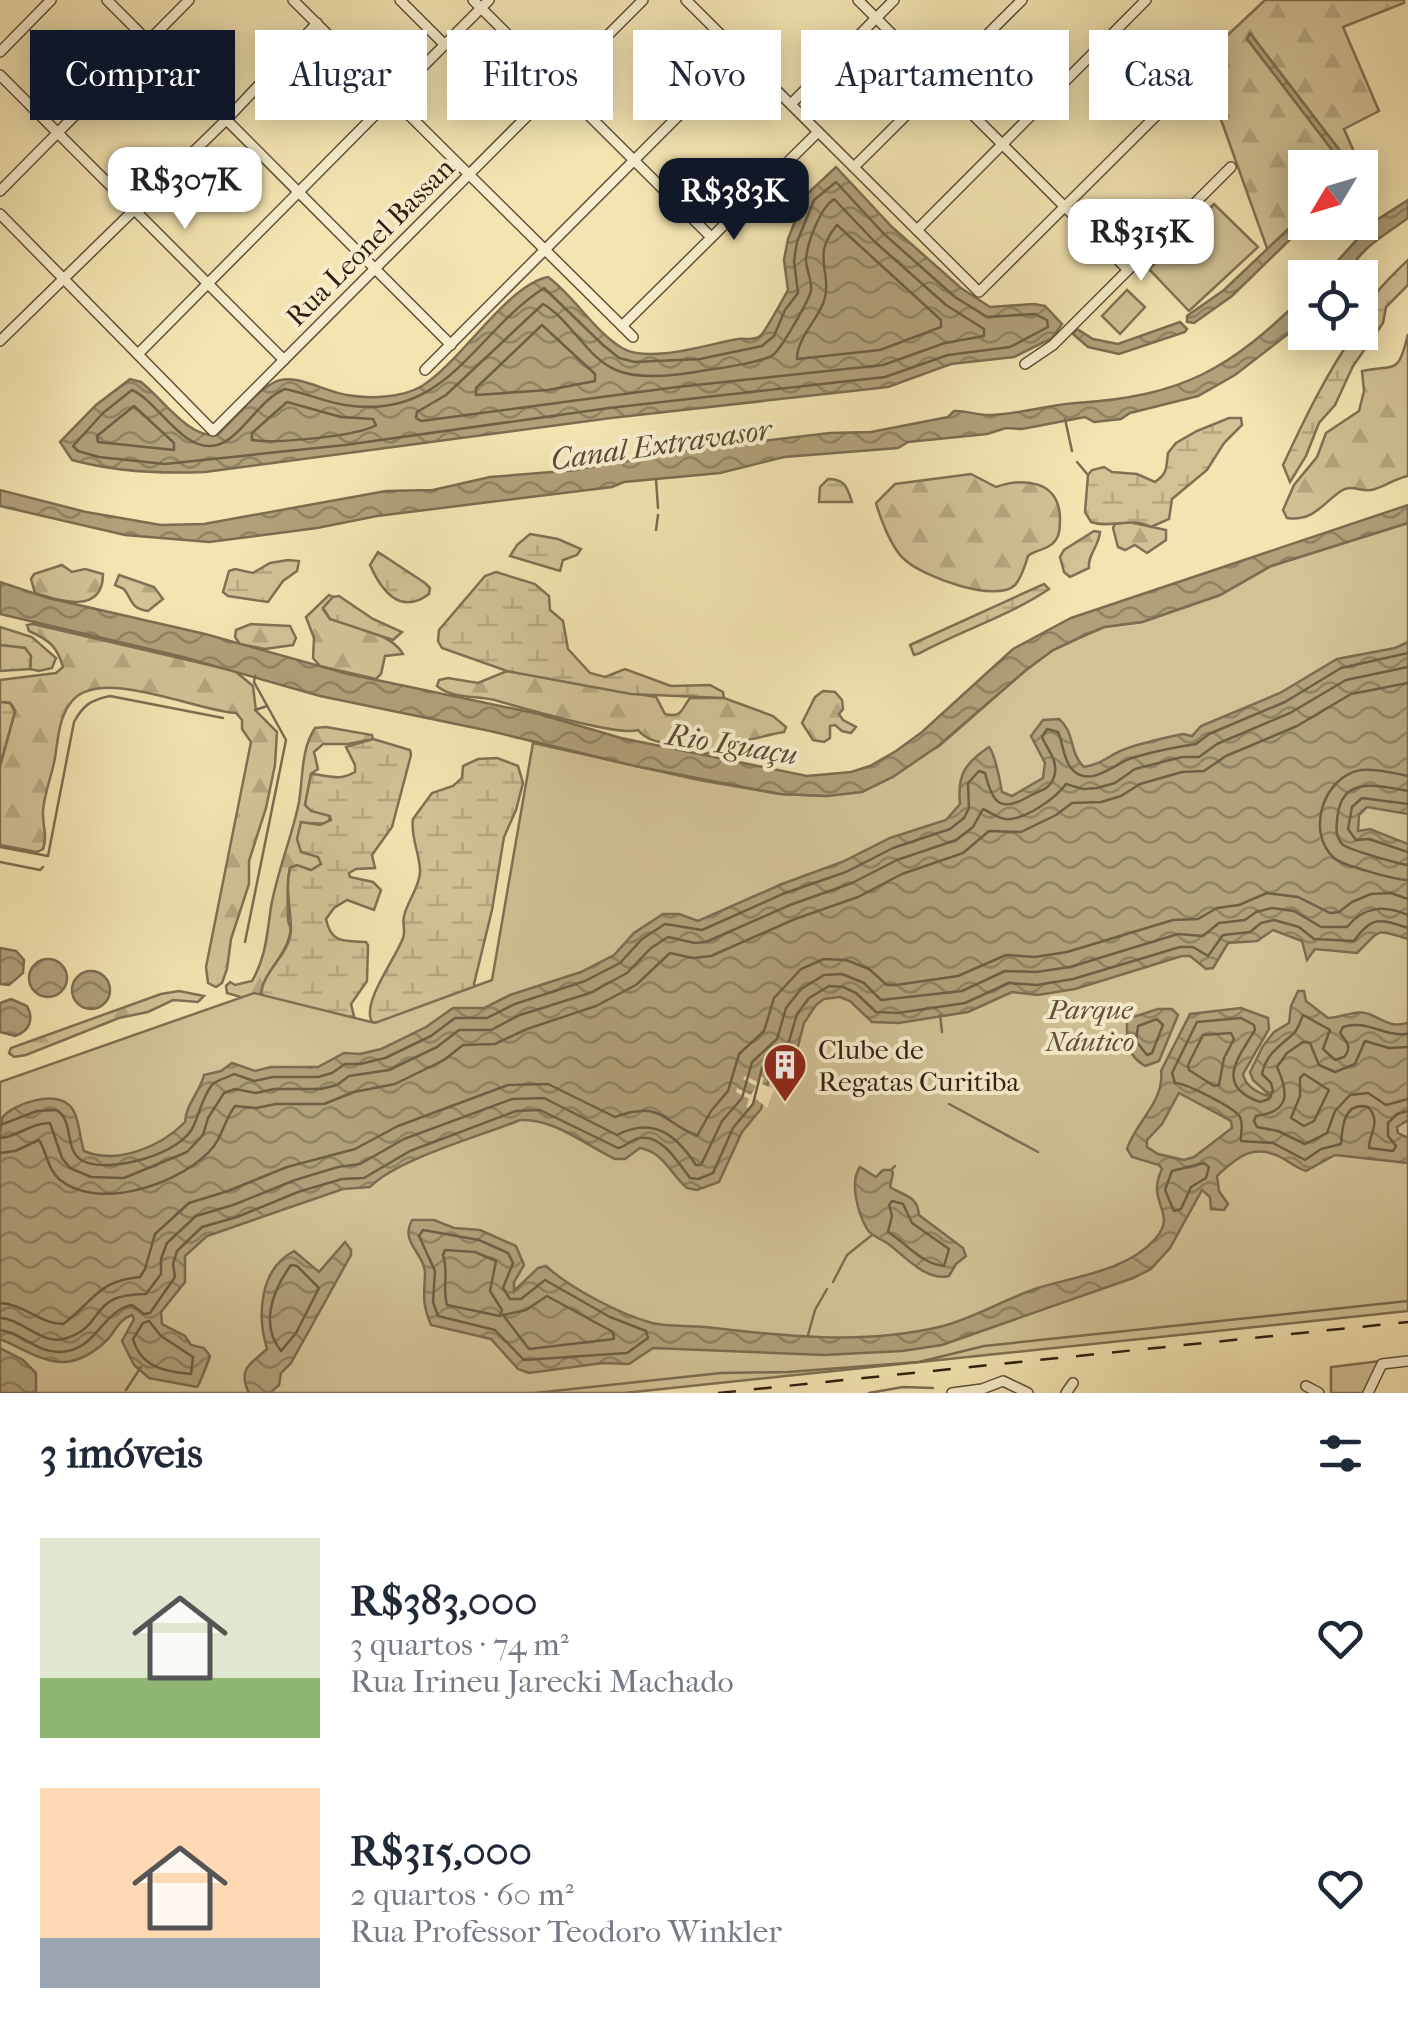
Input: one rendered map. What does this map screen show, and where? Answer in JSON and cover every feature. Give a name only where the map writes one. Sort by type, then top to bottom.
[{"type":"street","points":[[0,52],[51,0]]},
{"type":"street","points":[[107,0],[136,30]]},
{"type":"street","points":[[160,30],[189,0]]},
{"type":"street","points":[[293,0],[323,30]]},
{"type":"street","points":[[400,0],[444,45]]},
{"type":"street","points":[[473,0],[485,4],[508,30]]},
{"type":"street","name":"Rua Leonel Bassan","points":[[613,30],[643,0]]},
{"type":"street","points":[[686,0],[716,30]]},
{"type":"street","points":[[858,0],[888,30]]},
{"type":"street","points":[[791,104],[894,0]]},
{"type":"street","points":[[992,30],[1022,0]]},
{"type":"street","points":[[916,230],[1146,0]]},
{"type":"street","points":[[427,62],[485,4]]},
{"type":"street","points":[[235,111],[317,24]]},
{"type":"street","points":[[0,74],[284,360]]},
{"type":"street","points":[[781,94],[979,292],[1152,120]]},
{"type":"street","points":[[0,191],[70,120]]},
{"type":"street","points":[[0,342],[226,120]]},
{"type":"street","points":[[228,120],[451,345]]},
{"type":"street","points":[[0,214],[138,354],[370,120]]},
{"type":"street","points":[[414,120],[633,337]]},
{"type":"street","name":"Rua Leonel Bassan","points":[[138,354],[214,430],[523,120]]},
{"type":"street","points":[[593,120],[711,238]]},
{"type":"street","points":[[425,370],[675,120]]},
{"type":"street","points":[[854,167],[901,120]]},
{"type":"street","points":[[978,120],[1128,270]]},
{"type":"street","points":[[622,326],[818,132]]},
{"type":"street","points":[[1025,364],[1053,345],[1231,167]]},
{"type":"street","points":[[1368,1393],[1382,1364],[1408,1361]]},
{"type":"street","points":[[952,1393],[1005,1381],[1028,1393]]},
{"type":"street","points":[[1066,1393],[1073,1383]]},
{"type":"street","points":[[1306,1386],[1319,1393]]},
{"type":"green space","points":[[1265,0],[1404,0],[1343,27],[1379,111],[1344,129],[1353,150],[1288,150],[1288,239],[1268,251],[1221,120],[1228,120],[1228,35]]},
{"type":"green space","points":[[1214,204],[1258,247],[1189,311],[1149,269]]},
{"type":"green space","points":[[1408,260],[1408,285],[1386,307],[1378,330],[1378,292]]},
{"type":"green space","points":[[1127,290],[1145,307],[1120,334],[1102,316]]},
{"type":"green space","points":[[1408,334],[1408,476],[1371,490],[1345,489],[1311,515],[1287,518],[1283,510],[1294,485],[1317,457],[1326,433],[1359,411],[1364,391],[1362,371],[1394,366]]},
{"type":"green space","points":[[1343,350],[1364,350],[1335,405],[1319,423],[1290,482],[1283,465]]},
{"type":"green space","points":[[1229,418],[1241,418],[1242,425],[1224,443],[1207,470],[1172,499],[1169,519],[1151,527],[1091,522],[1085,512],[1088,475],[1092,470],[1104,467],[1155,482],[1164,473],[1168,453],[1176,443]]},
{"type":"green space","points":[[971,474],[996,487],[1018,482],[1038,485],[1054,496],[1058,506],[1060,526],[1055,541],[1028,556],[1015,585],[1005,590],[959,586],[913,566],[895,548],[876,503],[895,484]]},
{"type":"green space","points":[[828,479],[845,485],[852,502],[819,502],[820,487]]},
{"type":"green space","points":[[1129,522],[1166,530],[1166,540],[1147,553],[1135,545],[1125,550],[1118,547],[1113,528],[1115,524]]},
{"type":"green space","name":"Parque Náutico","points":[[1408,523],[1408,1311],[624,1393],[0,1393],[0,1082],[254,993],[375,1023],[492,980],[533,743],[699,780],[780,794],[827,796],[938,747],[1053,650],[1104,627],[1142,622],[1220,595],[1271,566]]},
{"type":"green space","points":[[1094,531],[1100,532],[1089,568],[1070,577],[1064,572],[1060,557],[1064,550]]},
{"type":"green space","points":[[530,534],[558,539],[581,549],[577,555],[563,560],[560,571],[510,556]]},
{"type":"green space","points":[[378,552],[425,583],[429,594],[409,602],[393,597],[370,565]]},
{"type":"green space","points":[[299,561],[297,571],[283,581],[268,602],[223,592],[229,571],[253,573],[270,563]]},
{"type":"green space","points":[[62,565],[72,572],[85,569],[103,574],[96,595],[78,602],[35,593],[31,579],[34,574]]},
{"type":"green space","points":[[496,572],[535,584],[549,596],[550,610],[563,621],[568,649],[590,673],[605,677],[625,669],[671,686],[710,685],[723,692],[724,698],[631,694],[507,671],[442,648],[439,630],[485,576]]},
{"type":"green space","points":[[119,575],[154,587],[163,599],[148,611],[138,608],[124,589],[115,585]]},
{"type":"green space","points":[[1044,584],[1049,589],[1018,607],[914,655],[910,645]]},
{"type":"green space","points":[[329,595],[333,597],[323,609],[330,619],[381,636],[403,654],[385,656],[376,679],[320,666],[313,658],[314,638],[306,617]]},
{"type":"green space","points":[[339,596],[373,619],[402,632],[393,640],[330,619],[323,608]]},
{"type":"green space","points":[[251,624],[290,626],[296,638],[293,645],[265,649],[240,644],[236,630]]},
{"type":"green space","points":[[27,625],[235,671],[253,686],[256,711],[277,732],[266,808],[249,861],[249,884],[231,939],[227,969],[222,983],[216,987],[208,983],[206,967],[251,742],[242,729],[242,720],[236,713],[151,693],[106,688],[87,691],[73,700],[62,720],[44,805],[43,849],[37,852],[0,845],[0,766],[15,712],[10,703],[0,702],[0,680],[56,673],[63,667],[51,644],[29,631]]},
{"type":"green space","points":[[0,627],[32,637],[56,658],[52,668],[30,669],[31,656],[25,648],[0,645]]},
{"type":"green space","points":[[0,645],[25,648],[31,656],[30,669],[0,671]]},
{"type":"green space","points":[[507,671],[656,697],[665,714],[671,715],[680,712],[690,698],[724,698],[773,716],[786,727],[784,732],[722,743],[716,751],[706,754],[652,740],[638,730],[592,726],[490,699],[451,693],[437,686],[439,680],[448,678],[478,683]]},
{"type":"green space","points":[[823,691],[835,692],[842,700],[839,714],[856,727],[851,733],[830,726],[830,738],[824,742],[813,740],[802,723],[815,697]]},
{"type":"green space","points":[[0,702],[10,703],[15,711],[0,766]]},
{"type":"green space","points":[[315,728],[372,735],[373,739],[323,744],[314,752],[318,769],[311,774],[305,805],[330,816],[328,824],[311,823],[322,864],[311,871],[290,868],[290,934],[261,993],[247,999],[227,993],[230,982],[235,985],[252,981],[260,963],[299,802],[307,745]]},
{"type":"green space","points":[[373,739],[410,750],[411,755],[392,827],[372,855],[375,868],[349,873],[350,877],[373,882],[381,890],[374,910],[347,900],[326,919],[335,937],[368,945],[367,981],[351,1004],[354,1016],[346,1018],[267,999],[261,993],[263,985],[290,939],[290,868],[297,865],[311,870],[321,864],[318,857],[301,852],[297,839],[301,822],[320,825],[331,820],[305,805],[311,774],[338,777],[355,772],[346,747]]},
{"type":"green space","points":[[497,758],[518,766],[523,783],[504,837],[474,984],[476,990],[381,1023],[372,1022],[371,1004],[403,938],[404,916],[419,877],[413,819],[432,793],[453,786],[462,778],[463,766],[478,759]]},
{"type":"green space","points":[[179,991],[204,996],[198,1002],[173,1000],[26,1055],[14,1057],[9,1053],[11,1048]]},
{"type":"green space","points":[[1380,1361],[1364,1393],[1331,1393],[1331,1367]]},
{"type":"water","points":[[1250,33],[1339,150],[1332,150],[1247,39]]},
{"type":"water","points":[[836,167],[892,227],[961,288],[990,307],[1045,306],[1062,324],[1052,338],[1014,357],[951,364],[888,387],[611,418],[205,472],[138,471],[89,464],[72,460],[60,442],[96,405],[130,379],[141,382],[186,424],[217,435],[258,394],[281,380],[356,396],[414,390],[437,375],[516,294],[548,277],[612,341],[634,352],[663,354],[757,338],[788,290],[784,260],[805,196]]},
{"type":"water","points":[[1408,200],[1408,218],[1357,260],[1338,260],[1357,240],[1378,240],[1378,219]]},
{"type":"water","points":[[1288,229],[1290,240],[1232,296],[1194,323],[1187,322],[1187,316],[1224,290]]},
{"type":"water","points":[[1288,311],[1288,334],[1235,375],[1198,396],[1130,413],[1121,419],[1094,422],[1085,417],[987,434],[908,442],[898,448],[784,457],[720,473],[624,482],[612,487],[377,516],[209,542],[125,535],[0,506],[0,490],[86,512],[161,525],[204,524],[386,491],[433,490],[490,477],[577,470],[701,448],[871,432],[948,417],[954,411],[1002,414],[1113,399],[1175,386],[1202,374],[1252,343]]},
{"type":"water","points":[[1180,322],[1187,329],[1185,332],[1119,354],[1088,347],[1073,334],[1077,329],[1093,339],[1118,344]]},
{"type":"water","name":"Rio Iguaçu","points":[[1408,505],[1408,523],[1271,566],[1220,595],[1142,622],[1104,627],[1053,650],[938,746],[893,777],[862,792],[827,796],[780,794],[635,766],[320,696],[183,657],[0,614],[0,582],[48,598],[205,634],[348,674],[539,714],[621,738],[807,776],[851,772],[896,751],[1013,649],[1071,618]]},
{"type":"water","points":[[1408,642],[1408,814],[1367,807],[1359,815],[1358,831],[1370,829],[1408,844],[1408,939],[1378,933],[1357,953],[1315,949],[1307,960],[1302,941],[1273,930],[1257,941],[1228,943],[1213,968],[1206,969],[1190,956],[1182,956],[1075,989],[1038,995],[1012,992],[968,1012],[899,1023],[872,1022],[850,1001],[840,997],[824,999],[804,1023],[797,1050],[771,1073],[761,1109],[742,1132],[719,1182],[697,1190],[687,1188],[648,1150],[640,1148],[625,1159],[615,1159],[545,1123],[520,1120],[419,1158],[370,1187],[343,1189],[207,1236],[185,1256],[185,1282],[161,1312],[162,1324],[185,1336],[191,1345],[204,1348],[210,1356],[197,1387],[149,1378],[134,1365],[122,1341],[134,1319],[132,1315],[104,1343],[76,1360],[52,1361],[0,1339],[0,1135],[2,1118],[15,1108],[44,1099],[62,1101],[75,1115],[84,1151],[110,1156],[138,1151],[164,1139],[185,1122],[204,1075],[221,1071],[232,1063],[255,1071],[318,1067],[344,1053],[381,1049],[426,1027],[453,1008],[484,1008],[510,995],[581,972],[614,955],[634,933],[663,914],[679,914],[698,921],[890,838],[946,820],[960,804],[964,771],[989,747],[1002,792],[1012,796],[1043,778],[1045,763],[1031,736],[1043,720],[1059,719],[1068,730],[1079,761],[1084,767],[1091,766],[1135,746],[1183,734],[1192,736],[1201,726],[1280,693],[1337,659]]},
{"type":"water","points":[[0,948],[16,951],[24,960],[23,973],[9,985],[0,984]]},
{"type":"water","points":[[48,959],[61,965],[67,978],[61,991],[48,997],[35,991],[29,978],[35,965]]},
{"type":"water","points":[[91,971],[104,977],[110,990],[104,1003],[91,1009],[78,1003],[72,990],[78,977]]},
{"type":"water","points":[[1298,991],[1304,991],[1306,1001],[1328,1018],[1364,1013],[1392,1024],[1408,1023],[1408,1120],[1397,1127],[1398,1133],[1408,1138],[1408,1163],[1335,1155],[1306,1171],[1274,1154],[1248,1154],[1217,1176],[1219,1191],[1228,1204],[1224,1210],[1211,1209],[1210,1197],[1202,1190],[1170,1248],[1151,1269],[1133,1278],[942,1345],[824,1355],[653,1348],[629,1364],[603,1363],[529,1373],[518,1369],[491,1339],[431,1325],[428,1317],[424,1268],[409,1235],[412,1220],[434,1220],[454,1228],[480,1230],[516,1246],[524,1265],[514,1282],[514,1291],[538,1268],[546,1266],[596,1300],[652,1323],[793,1336],[881,1336],[939,1327],[1038,1288],[1100,1271],[1143,1250],[1164,1222],[1157,1191],[1162,1169],[1132,1157],[1127,1149],[1154,1102],[1161,1071],[1190,1014],[1241,1008],[1268,1018],[1269,1029],[1243,1074],[1250,1086],[1272,1097],[1253,1080],[1250,1072],[1274,1032],[1289,1023]],"holes":[[[1179,1093],[1231,1121],[1232,1128],[1194,1157],[1184,1160],[1147,1147],[1147,1140],[1162,1124]]]},
{"type":"water","points":[[11,999],[27,1006],[30,1015],[27,1028],[15,1036],[0,1032],[0,1003]]},
{"type":"water","points":[[1158,1009],[1172,1009],[1178,1015],[1159,1061],[1145,1066],[1131,1051],[1127,1019]]},
{"type":"water","points":[[860,1167],[876,1177],[883,1170],[891,1170],[890,1187],[913,1200],[919,1215],[963,1248],[966,1256],[949,1276],[924,1271],[869,1231],[856,1198],[855,1181]]},
{"type":"water","points":[[345,1242],[351,1255],[291,1363],[281,1373],[279,1385],[270,1393],[249,1393],[245,1372],[267,1349],[262,1308],[267,1281],[274,1269],[294,1251],[319,1272]]},
{"type":"water","points":[[0,1348],[23,1360],[36,1373],[36,1393],[0,1393]]},
{"type":"pier","points":[[745,1076],[758,1082],[761,1076],[762,1084],[774,1089],[767,1108],[755,1098],[746,1107],[749,1099],[736,1092],[737,1088],[751,1095],[756,1086],[743,1079]]},
{"type":"waterway","points":[[1065,419],[1072,451]]},
{"type":"waterway","points":[[1077,462],[1088,475]]},
{"type":"waterway","points":[[656,479],[658,508]]},
{"type":"waterway","points":[[656,530],[658,515]]},
{"type":"waterway","points":[[245,942],[286,740],[254,682],[255,676]]},
{"type":"waterway","points":[[0,847],[48,856],[74,722],[84,707],[110,696],[223,718]]},
{"type":"waterway","points":[[255,710],[267,706]]},
{"type":"waterway","points":[[0,862],[40,870],[43,867]]},
{"type":"waterway","points":[[940,1015],[942,1032]]},
{"type":"waterway","points":[[949,1104],[1038,1152]]},
{"type":"waterway","points":[[891,1170],[895,1166]]},
{"type":"waterway","points":[[833,1282],[847,1255],[872,1235]]},
{"type":"waterway","points":[[808,1335],[815,1310],[827,1289]]},
{"type":"waterway","points":[[535,1393],[721,1373],[919,1362],[984,1346],[1408,1301]]},
{"type":"waterway","points":[[126,1390],[141,1367]]},
{"type":"waterway","points":[[869,1393],[903,1387],[933,1388]]},
{"type":"railway","points":[[718,1393],[1408,1322]]},
{"type":"place","name":"Clube de Regatas Curitiba","points":[[785,1103]]},
{"type":"water label","name":"Canal Extravasor","points":[[661,445]]}]
